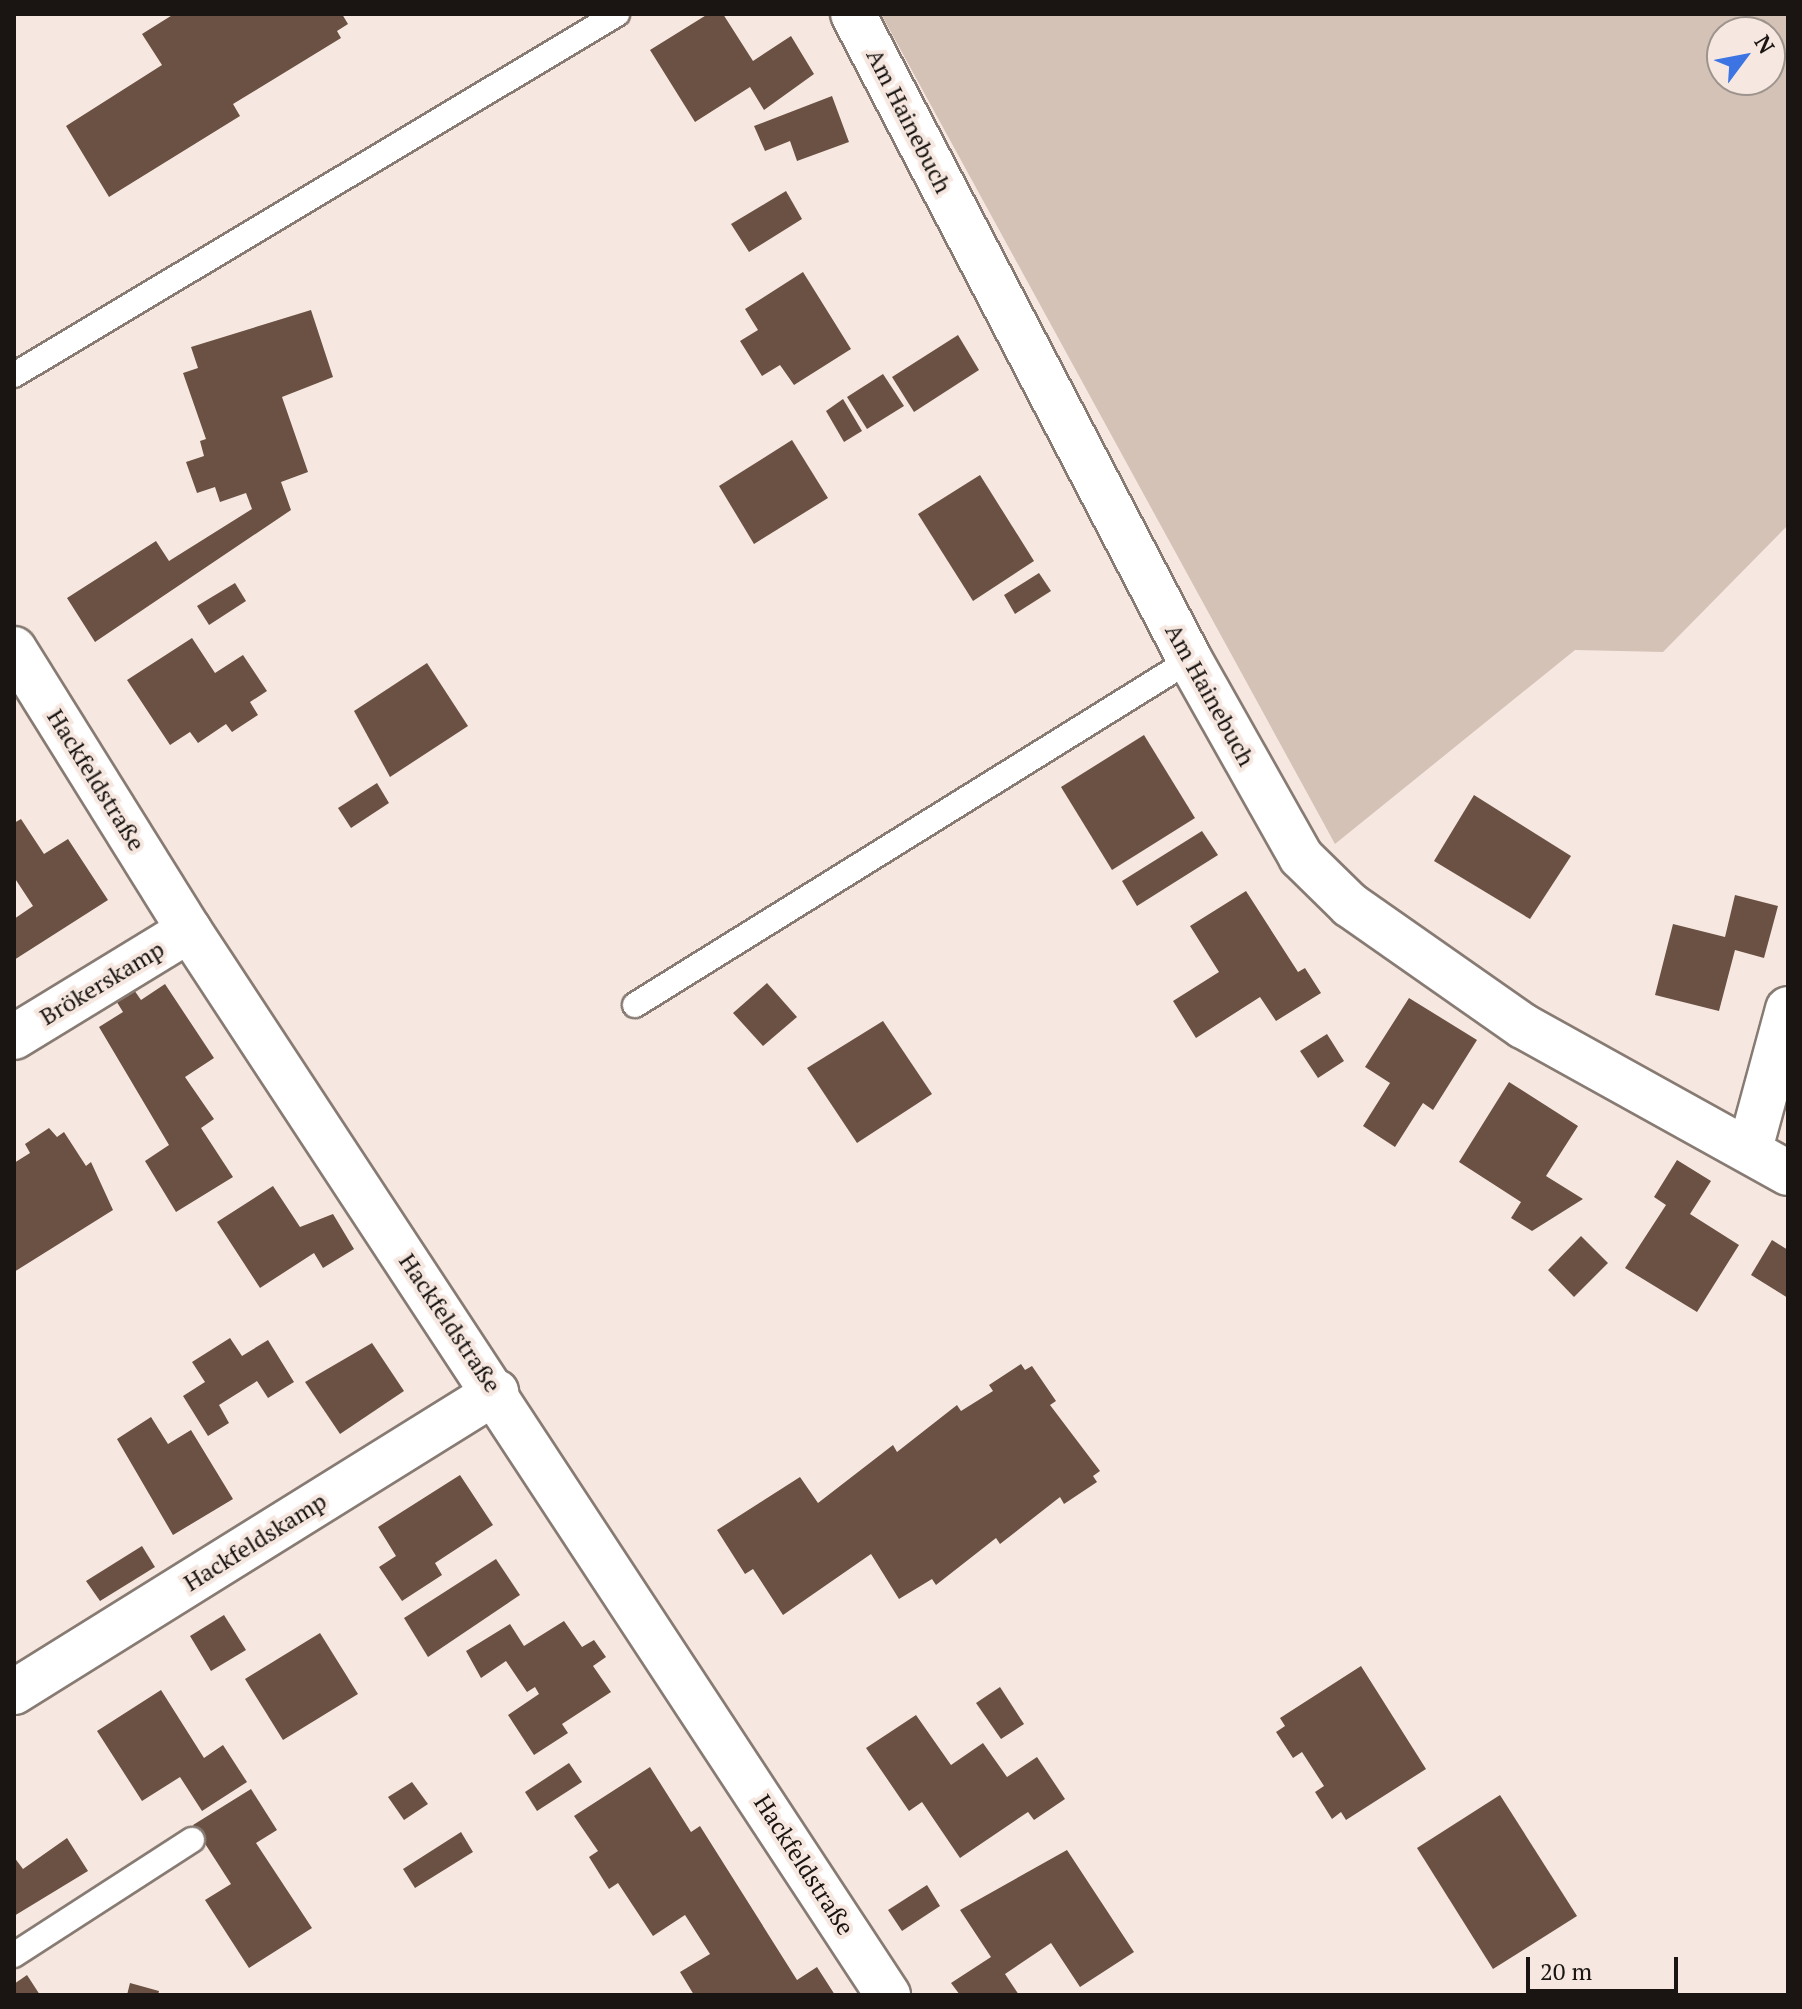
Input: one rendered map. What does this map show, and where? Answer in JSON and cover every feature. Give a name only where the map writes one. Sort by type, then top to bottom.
[{"type":"street","name":"Am Hainebuch","points":[[853,14],[1190,660],[1301,857],[1350,905],[1523,1026],[1750,1149],[1788,1173]]},
{"type":"street","name":"Hackfeldstraße","points":[[14,649],[189,930],[496,1392],[888,1995]]},
{"type":"street","name":"Brökerskamp","points":[[14,1037],[189,930]]},
{"type":"street","points":[[1750,1149],[1788,1009]]},
{"type":"street","name":"Hackfeldskamp","points":[[14,1692],[496,1392]]},
{"type":"lane","points":[[14,375],[617,14]]},
{"type":"lane","points":[[635,1005],[1190,660]]},
{"type":"lane","points":[[14,1955],[192,1840]]},
{"type":"shaded area","points":[[881,14],[1788,14],[1788,525],[1663,652],[1575,650],[1335,844]]},
{"type":"building","points":[[174,14],[342,14],[348,24],[337,31],[341,38],[233,104],[240,116],[109,197],[66,126],[162,65],[142,34]]},
{"type":"building","points":[[708,14],[723,14],[753,61],[791,36],[814,74],[764,110],[750,87],[695,122],[650,50]]},
{"type":"building","points":[[832,96],[849,142],[797,161],[790,141],[765,151],[754,126]]},
{"type":"building","points":[[786,191],[802,219],[749,252],[731,224]]},
{"type":"building","points":[[803,272],[851,349],[794,385],[780,365],[762,376],[740,341],[758,330],[745,309]]},
{"type":"building","points":[[311,310],[333,377],[282,397],[308,472],[281,482],[291,510],[95,642],[67,598],[156,541],[169,561],[252,509],[246,493],[220,502],[215,487],[197,493],[186,462],[204,456],[200,441],[206,439],[183,373],[198,368],[191,347]]},
{"type":"building","points":[[958,335],[979,370],[914,412],[892,377]]},
{"type":"building","points":[[883,374],[904,406],[867,429],[847,397]]},
{"type":"building","points":[[843,399],[862,431],[844,442],[826,411]]},
{"type":"building","points":[[792,440],[828,498],[754,544],[719,486]]},
{"type":"building","points":[[980,475],[1034,561],[973,601],[918,514]]},
{"type":"building","points":[[1039,573],[1051,591],[1015,614],[1004,595]]},
{"type":"building","points":[[235,583],[246,601],[209,625],[197,606]]},
{"type":"building","points":[[192,638],[215,673],[243,655],[267,691],[250,702],[258,715],[232,732],[226,724],[198,743],[190,732],[170,745],[127,680]]},
{"type":"building","points":[[427,663],[468,726],[390,777],[354,711]]},
{"type":"building","points":[[1144,735],[1195,818],[1112,870],[1061,787]]},
{"type":"building","points":[[377,783],[389,803],[351,828],[338,808]]},
{"type":"building","points":[[1474,795],[1571,856],[1530,919],[1434,861]]},
{"type":"building","points":[[21,819],[44,854],[68,839],[108,900],[14,960],[14,919],[33,906],[14,877],[14,823]]},
{"type":"building","points":[[1202,831],[1218,855],[1137,906],[1122,881]]},
{"type":"building","points":[[1246,891],[1298,972],[1305,968],[1321,993],[1276,1021],[1260,997],[1196,1038],[1173,1001],[1219,972],[1190,926]]},
{"type":"building","points":[[1735,895],[1778,906],[1764,958],[1735,950],[1719,1011],[1655,995],[1673,924],[1725,937]]},
{"type":"building","points":[[767,983],[797,1017],[763,1046],[733,1013]]},
{"type":"building","points":[[165,984],[214,1058],[185,1077],[214,1119],[201,1128],[233,1177],[176,1212],[145,1161],[169,1145],[99,1027],[123,1012],[115,999],[132,987],[141,1000]]},
{"type":"building","points":[[1409,998],[1477,1040],[1433,1110],[1423,1103],[1395,1147],[1363,1126],[1390,1083],[1365,1067]]},
{"type":"building","points":[[883,1021],[932,1094],[857,1143],[807,1068]]},
{"type":"building","points":[[1327,1034],[1344,1061],[1318,1078],[1300,1051]]},
{"type":"building","points":[[1509,1082],[1578,1126],[1546,1176],[1583,1199],[1532,1231],[1511,1218],[1521,1202],[1459,1162]]},
{"type":"building","points":[[49,1128],[57,1137],[64,1132],[86,1166],[91,1162],[113,1210],[14,1272],[14,1163],[30,1153],[25,1144]]},
{"type":"building","points":[[1677,1160],[1711,1181],[1690,1214],[1739,1245],[1697,1312],[1625,1268],[1666,1205],[1654,1197]]},
{"type":"building","points":[[273,1186],[300,1227],[333,1214],[354,1249],[323,1268],[314,1253],[260,1288],[217,1222]]},
{"type":"building","points":[[1581,1236],[1608,1263],[1574,1297],[1548,1270]]},
{"type":"building","points":[[1772,1240],[1788,1250],[1788,1298],[1751,1275]]},
{"type":"building","points":[[230,1338],[242,1356],[268,1340],[294,1382],[268,1398],[257,1381],[219,1405],[229,1423],[208,1436],[183,1396],[205,1382],[192,1362]]},
{"type":"building","points":[[372,1343],[404,1391],[340,1434],[305,1382]]},
{"type":"building","points":[[1021,1364],[1025,1370],[1032,1366],[1056,1401],[1050,1405],[1100,1471],[1093,1476],[1097,1482],[1064,1504],[1060,1497],[1000,1544],[996,1538],[936,1585],[932,1579],[899,1599],[871,1554],[783,1615],[753,1569],[745,1574],[717,1530],[800,1477],[818,1503],[893,1445],[897,1452],[957,1405],[961,1411],[993,1391],[989,1385]]},
{"type":"building","points":[[151,1417],[168,1444],[191,1430],[233,1499],[173,1535],[117,1439]]},
{"type":"building","points":[[460,1475],[493,1525],[435,1563],[442,1575],[402,1601],[379,1567],[396,1556],[378,1527]]},
{"type":"building","points":[[142,1546],[155,1567],[100,1601],[86,1581]]},
{"type":"building","points":[[496,1559],[520,1595],[428,1657],[404,1618]]},
{"type":"building","points":[[224,1615],[246,1650],[211,1671],[190,1636]]},
{"type":"building","points":[[564,1621],[582,1647],[594,1640],[606,1657],[593,1666],[611,1692],[562,1724],[568,1733],[534,1755],[508,1715],[539,1694],[535,1687],[527,1692],[506,1661],[481,1678],[466,1651],[510,1624],[524,1646]]},
{"type":"building","points":[[320,1633],[358,1694],[283,1740],[245,1679]]},
{"type":"building","points":[[1361,1666],[1426,1769],[1346,1820],[1341,1812],[1332,1819],[1315,1792],[1324,1786],[1302,1752],[1293,1758],[1276,1732],[1285,1726],[1280,1718]]},
{"type":"building","points":[[1000,1687],[1024,1724],[1001,1739],[976,1703]]},
{"type":"building","points":[[161,1690],[204,1758],[223,1745],[247,1782],[202,1811],[180,1777],[142,1801],[97,1731]]},
{"type":"building","points":[[916,1715],[951,1765],[983,1743],[1007,1777],[1037,1757],[1065,1799],[1034,1820],[1028,1812],[960,1858],[922,1802],[909,1811],[866,1748]]},
{"type":"building","points":[[569,1763],[582,1782],[537,1811],[525,1792]]},
{"type":"building","points":[[650,1767],[691,1832],[700,1826],[797,1980],[817,1967],[835,1995],[694,1995],[680,1972],[710,1954],[685,1915],[653,1936],[618,1883],[609,1889],[589,1857],[598,1851],[574,1816]]},
{"type":"building","points":[[412,1782],[428,1804],[404,1820],[388,1797]]},
{"type":"building","points":[[251,1789],[277,1830],[256,1843],[312,1928],[249,1968],[205,1900],[231,1884],[193,1825]]},
{"type":"building","points":[[1500,1795],[1577,1916],[1493,1969],[1417,1848]]},
{"type":"building","points":[[461,1832],[473,1852],[415,1888],[403,1869]]},
{"type":"building","points":[[67,1838],[88,1871],[14,1916],[14,1857],[23,1869]]},
{"type":"building","points":[[1067,1850],[1134,1952],[1080,1987],[1051,1943],[1005,1974],[1019,1995],[960,1995],[951,1983],[991,1957],[960,1910]]},
{"type":"building","points":[[927,1885],[940,1906],[902,1931],[888,1910]]},
{"type":"building","points":[[27,1975],[40,1995],[14,1995],[14,1984]]},
{"type":"building","points":[[130,1983],[159,1991],[158,1995],[127,1995]]}]
